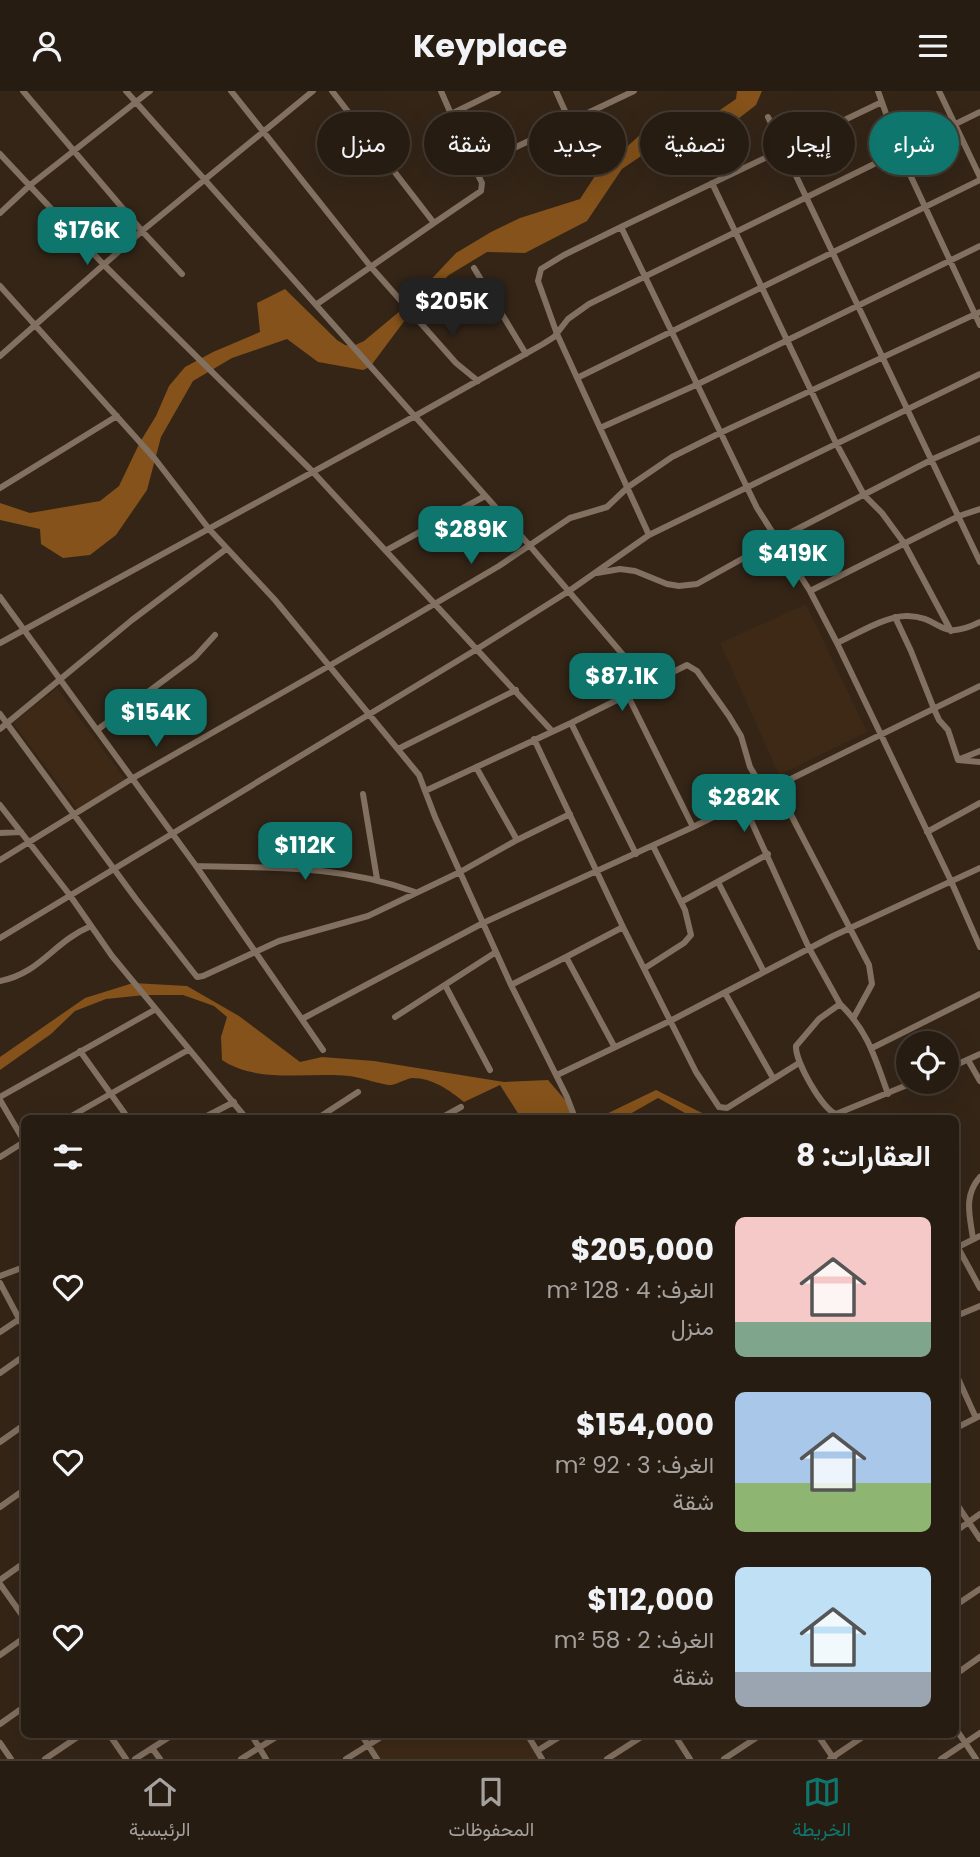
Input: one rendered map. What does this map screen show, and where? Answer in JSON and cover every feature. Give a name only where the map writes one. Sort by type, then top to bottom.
[{"type":"street","points":[[23,91],[182,274]]},
{"type":"street","points":[[126,91],[317,304],[648,684]]},
{"type":"street","points":[[0,213],[150,91]]},
{"type":"street","points":[[231,91],[372,267],[456,363],[478,381]]},
{"type":"street","points":[[0,356],[142,231],[313,91]]},
{"type":"street","points":[[332,91],[433,223]]},
{"type":"street","points":[[441,91],[450,112]]},
{"type":"street","points":[[455,112],[498,91]]},
{"type":"street","points":[[556,91],[565,112]]},
{"type":"street","points":[[591,112],[634,91]]},
{"type":"street","points":[[851,112],[887,91]]},
{"type":"street","points":[[939,91],[950,112]]},
{"type":"street","points":[[959,123],[980,112]]},
{"type":"street","points":[[577,378],[832,251],[925,209],[980,179],[959,132]]},
{"type":"street","points":[[0,154],[105,266],[313,472],[552,731]]},
{"type":"street","points":[[649,535],[557,334],[538,281],[541,269],[564,255],[763,159]]},
{"type":"street","points":[[0,643],[526,354],[557,334],[564,322],[589,304],[869,168]]},
{"type":"street","points":[[317,304],[481,191],[482,183],[478,175]]},
{"type":"street","points":[[796,175],[980,562]]},
{"type":"street","points":[[910,175],[949,260],[978,313],[980,325]]},
{"type":"street","points":[[712,183],[836,443],[864,495],[882,513],[904,543],[951,631]]},
{"type":"street","points":[[621,227],[746,486],[776,540],[810,591],[837,643],[979,943]]},
{"type":"street","points":[[600,428],[696,385],[980,246]]},
{"type":"street","points":[[474,268],[526,354]]},
{"type":"street","points":[[0,286],[176,484],[209,529],[275,600],[419,775],[511,985],[557,1075],[574,1115]]},
{"type":"street","points":[[0,860],[133,778],[329,666],[530,546],[570,518],[607,507],[628,487],[661,464],[720,433],[978,313]]},
{"type":"street","points":[[0,938],[477,649],[569,591],[649,535],[980,374]]},
{"type":"street","points":[[0,488],[117,417]]},
{"type":"street","points":[[595,573],[620,569],[642,573],[667,584],[691,586],[933,459],[980,438]]},
{"type":"street","points":[[387,550],[485,496]]},
{"type":"street","points":[[810,591],[959,516],[980,509]]},
{"type":"street","points":[[0,729],[132,620],[226,549]]},
{"type":"street","points":[[0,597],[196,866],[324,1050]]},
{"type":"street","points":[[837,643],[895,617],[914,616],[951,631],[980,622]]},
{"type":"street","points":[[895,617],[933,709],[948,730],[958,760]]},
{"type":"street","points":[[97,730],[195,657],[215,635]]},
{"type":"street","points":[[425,792],[628,696],[682,666],[690,666],[697,671],[737,729],[750,767],[765,792]]},
{"type":"street","points":[[302,1019],[483,923],[693,827],[980,686]]},
{"type":"street","points":[[398,749],[516,690]]},
{"type":"street","points":[[628,696],[693,827]]},
{"type":"street","points":[[0,714],[195,975],[204,976],[254,951],[299,935],[369,916],[570,814]]},
{"type":"street","points":[[571,723],[636,854]]},
{"type":"street","points":[[534,739],[623,927],[696,1072],[719,1107],[727,1108],[799,1063]]},
{"type":"street","points":[[958,760],[980,751]]},
{"type":"street","points":[[958,760],[980,762]]},
{"type":"street","points":[[476,767],[517,840]]},
{"type":"street","points":[[776,786],[869,965],[872,979],[868,994],[854,1017]]},
{"type":"street","points":[[363,794],[377,879]]},
{"type":"street","points":[[743,803],[809,948],[840,1004],[854,1017],[872,1048],[888,1094]]},
{"type":"street","points":[[927,832],[980,803]]},
{"type":"street","points":[[0,805],[69,894],[112,956],[244,1115]]},
{"type":"street","points":[[0,833],[21,832]]},
{"type":"street","points":[[645,968],[684,943],[691,935],[688,917],[653,846]]},
{"type":"street","points":[[681,902],[768,854]]},
{"type":"street","points":[[196,866],[322,870],[377,879],[415,892]]},
{"type":"street","points":[[557,1075],[672,1020],[809,948],[980,868]]},
{"type":"street","points":[[718,882],[764,972]]},
{"type":"street","points":[[0,981],[32,970],[65,940],[91,926]]},
{"type":"street","points":[[511,985],[623,927]]},
{"type":"street","points":[[395,1017],[496,952]]},
{"type":"street","points":[[566,957],[614,1046]]},
{"type":"street","points":[[445,985],[489,1070]]},
{"type":"street","points":[[725,993],[774,1078]]},
{"type":"street","points":[[872,1048],[980,994]]},
{"type":"street","points":[[840,1004],[824,1014],[795,1050],[799,1063],[821,1101],[833,1114],[896,1090]]},
{"type":"street","points":[[21,1136],[0,1099],[156,1009]]},
{"type":"street","points":[[73,1115],[188,1050]]},
{"type":"street","points":[[80,1051],[126,1115]]},
{"type":"street","points":[[959,1064],[980,1054]]},
{"type":"street","points":[[968,1060],[980,1081]]},
{"type":"street","points":[[323,1115],[358,1092]]},
{"type":"street","points":[[209,1115],[234,1103]]},
{"type":"street","points":[[446,1115],[461,1107]]},
{"type":"street","points":[[0,1157],[21,1143]]},
{"type":"street","points":[[959,1245],[976,1238],[968,1199],[980,1177]]},
{"type":"street","points":[[959,1251],[980,1288]]},
{"type":"street","points":[[0,1276],[21,1268]]},
{"type":"street","points":[[0,1283],[21,1315]]},
{"type":"street","points":[[959,1315],[980,1306]]},
{"type":"street","points":[[0,1332],[21,1318]]},
{"type":"street","points":[[0,1373],[21,1358]]},
{"type":"street","points":[[959,1380],[978,1417],[959,1426]]},
{"type":"street","points":[[0,1441],[21,1427]]},
{"type":"street","points":[[0,1507],[21,1492]]},
{"type":"street","points":[[959,1507],[980,1539]]},
{"type":"street","points":[[959,1529],[980,1514]]},
{"type":"street","points":[[21,1565],[0,1582],[21,1614]]},
{"type":"street","points":[[959,1603],[980,1590]]},
{"type":"street","points":[[0,1655],[21,1640]]},
{"type":"street","points":[[959,1672],[980,1657]]},
{"type":"street","points":[[0,1724],[21,1709]]},
{"type":"street","points":[[941,1759],[980,1733]]},
{"type":"street","points":[[959,1734],[976,1759]]},
{"type":"street","points":[[46,1759],[76,1738]]},
{"type":"street","points":[[112,1738],[126,1759]]},
{"type":"street","points":[[135,1759],[168,1738]]},
{"type":"street","points":[[253,1738],[266,1759]]},
{"type":"street","points":[[242,1759],[275,1738]]},
{"type":"street","points":[[364,1738],[377,1759]]},
{"type":"street","points":[[346,1759],[379,1738]]},
{"type":"street","points":[[529,1738],[542,1759]]},
{"type":"street","points":[[537,1751],[558,1738]]},
{"type":"street","points":[[607,1759],[640,1738]]},
{"type":"street","points":[[677,1738],[690,1759]]},
{"type":"street","points":[[724,1759],[756,1738]]},
{"type":"street","points":[[820,1738],[832,1758],[861,1738]]},
{"type":"street","points":[[0,1743],[11,1759]]},
{"type":"street","points":[[152,1748],[160,1759]]},
{"type":"shaded area","points":[[737,91],[762,91],[756,105],[747,112],[717,112],[736,99]]},
{"type":"shaded area","points":[[640,135],[640,157],[626,166],[626,148]]},
{"type":"shaded area","points":[[618,175],[587,221],[525,253],[487,252],[449,275],[417,304],[370,367],[363,370],[318,362],[287,339],[232,358],[193,381],[161,437],[147,490],[116,535],[90,555],[63,558],[41,544],[40,529],[0,520],[0,503],[30,513],[100,501],[119,486],[169,386],[185,367],[260,332],[257,303],[285,289],[337,340],[353,346],[364,341],[406,306],[456,253],[520,218],[580,199],[595,176]]},
{"type":"shaded area","points":[[806,604],[867,732],[779,775],[720,643]]},
{"type":"shaded area","points":[[57,688],[125,779],[78,810],[13,723]]},
{"type":"shaded area","points":[[133,983],[187,986],[239,1016],[300,1062],[322,1057],[374,1061],[504,1082],[548,1080],[566,1101],[572,1115],[519,1115],[500,1085],[464,1102],[440,1085],[420,1079],[412,1078],[391,1085],[349,1076],[267,1075],[251,1072],[222,1060],[221,1037],[227,1017],[214,1006],[183,995],[106,999],[75,1011],[51,1034],[0,1070],[0,1057],[85,998]]},
{"type":"shaded area","points":[[656,1090],[706,1115],[689,1115],[658,1098],[628,1115],[604,1115]]},
{"type":"shaded area","points":[[383,1738],[527,1738],[540,1759],[379,1759],[370,1746]]}]
